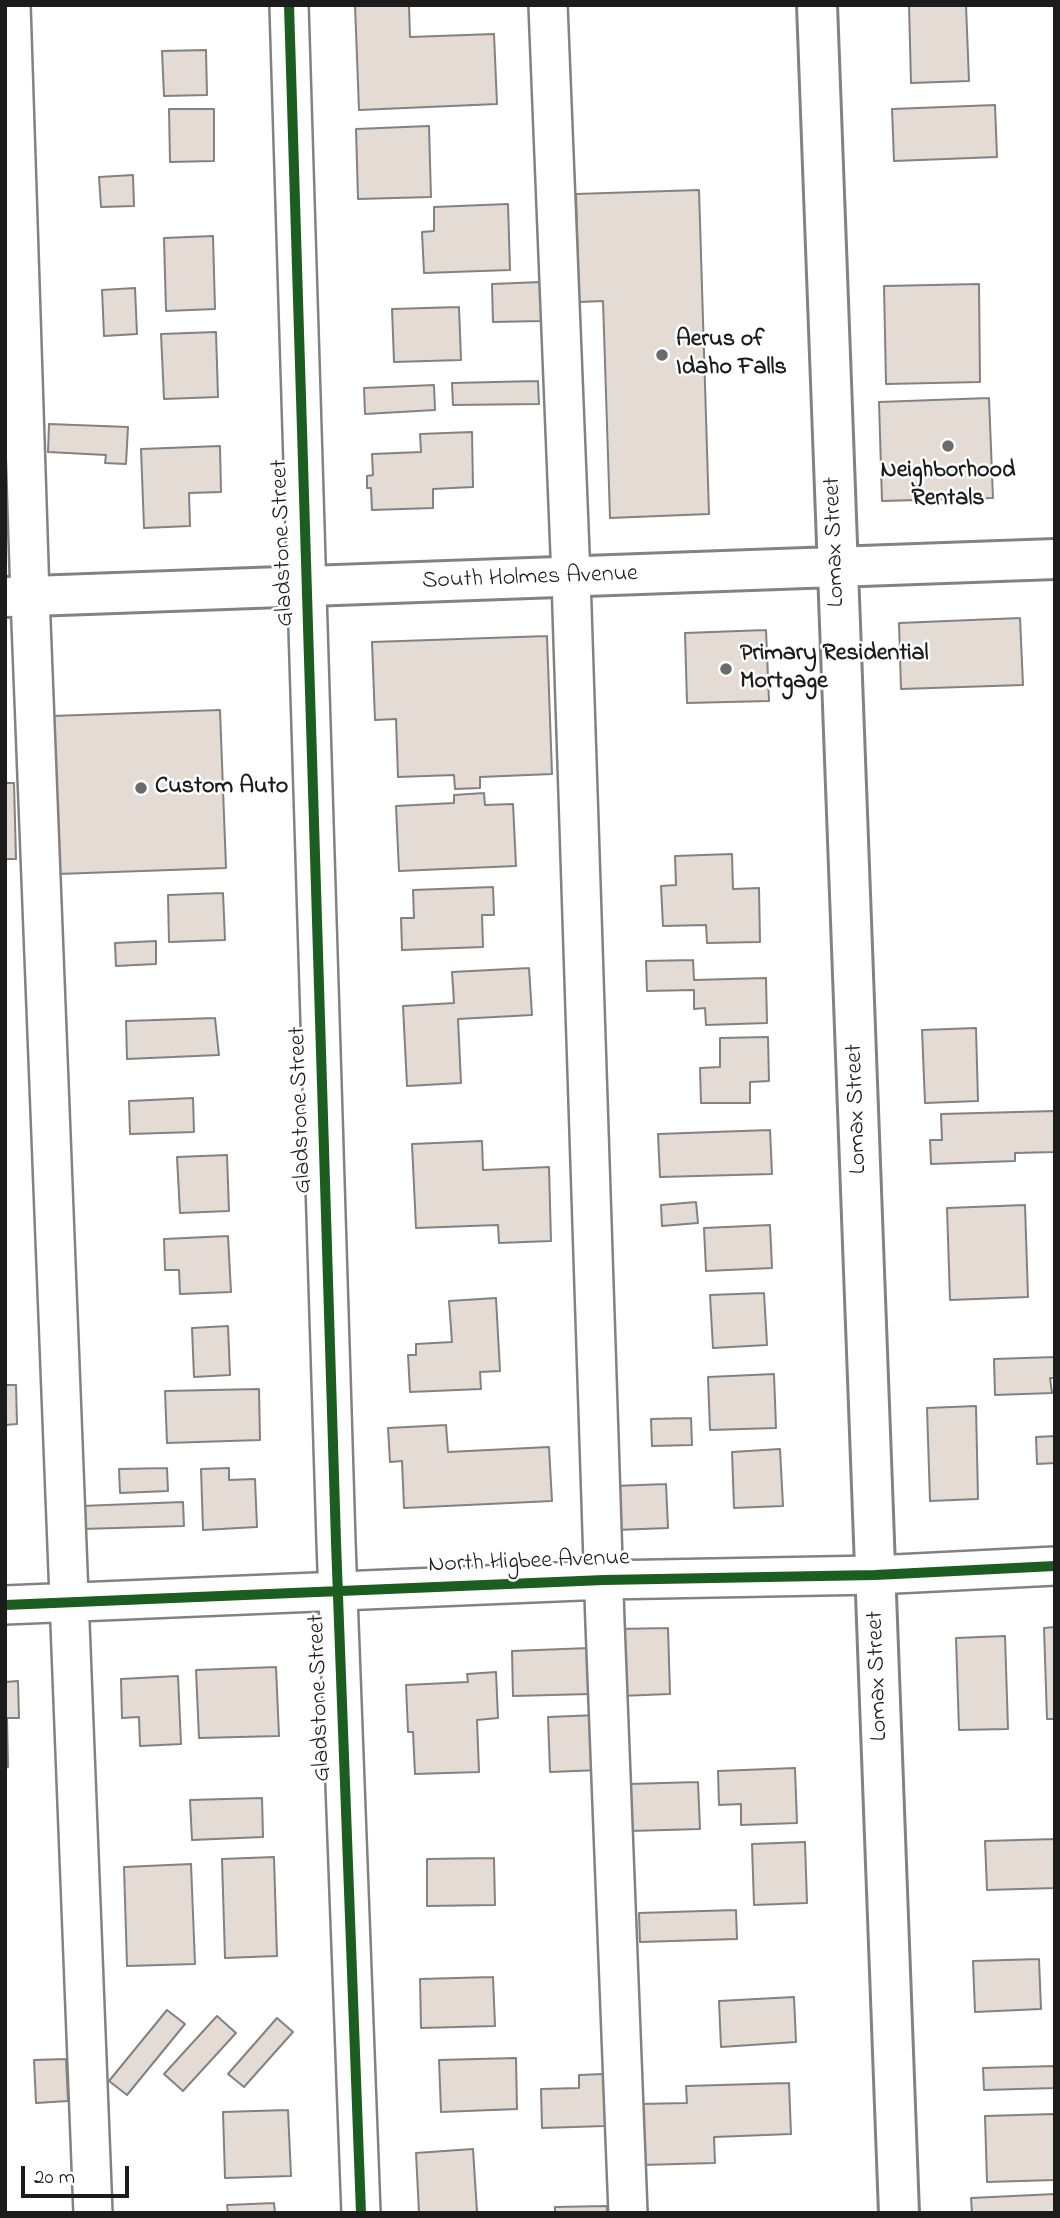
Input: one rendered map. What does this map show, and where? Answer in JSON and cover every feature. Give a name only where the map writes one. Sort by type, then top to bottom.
[{"type":"main road","name":"Lomax Street","points":[[817,5],[899,2213]]},
{"type":"main road","name":"South Holmes Avenue","points":[[18,597],[1055,559]]},
{"type":"street","points":[[11,5],[18,597],[71,1603],[93,2213]]},
{"type":"street","name":"Gladstone Street","points":[[289,5],[338,1591],[361,2213]]},
{"type":"street","points":[[548,5],[571,578],[628,2213]]},
{"type":"street","name":"North Higbee Avenue","points":[[5,1605],[604,1580],[875,1575],[1055,1566]]},
{"type":"building","points":[[355,5],[409,5],[410,37],[494,34],[497,104],[359,110]]},
{"type":"building","points":[[909,5],[966,5],[969,81],[911,83]]},
{"type":"building","points":[[206,50],[207,95],[164,96],[162,51]]},
{"type":"building","points":[[995,105],[997,157],[894,161],[892,109]]},
{"type":"building","points":[[169,109],[214,109],[214,161],[170,162]]},
{"type":"building","points":[[429,126],[431,197],[358,199],[356,129]]},
{"type":"building","points":[[133,175],[134,206],[101,207],[99,177]]},
{"type":"building","points":[[699,190],[709,514],[610,518],[603,301],[579,302],[576,194]]},
{"type":"building","points":[[508,204],[510,270],[424,273],[422,232],[434,231],[434,207]]},
{"type":"building","points":[[213,236],[215,309],[166,311],[164,238]]},
{"type":"building","points":[[541,282],[542,321],[493,322],[492,284]]},
{"type":"building","points":[[979,284],[980,382],[886,384],[884,286]]},
{"type":"building","points":[[135,288],[137,334],[104,336],[102,290]]},
{"type":"building","points":[[459,307],[461,360],[394,362],[392,309]]},
{"type":"building","points":[[216,332],[218,397],[164,399],[161,334]]},
{"type":"building","points":[[538,381],[539,404],[453,405],[452,383]]},
{"type":"building","points":[[434,385],[435,410],[365,414],[364,388]]},
{"type":"building","points":[[989,398],[993,498],[882,501],[879,402]]},
{"type":"building","points":[[49,424],[128,427],[126,464],[105,463],[106,455],[48,452]]},
{"type":"building","points":[[5,432],[9,432],[12,535],[5,535]]},
{"type":"building","points":[[472,432],[473,487],[433,489],[433,508],[372,510],[371,488],[367,488],[367,476],[373,475],[372,454],[421,452],[420,434]]},
{"type":"building","points":[[220,446],[221,492],[189,493],[190,526],[144,528],[141,449]]},
{"type":"building","points":[[1020,618],[1023,685],[901,689],[899,623]]},
{"type":"building","points":[[766,630],[769,701],[687,703],[685,633]]},
{"type":"building","points":[[547,636],[552,774],[480,777],[480,788],[455,789],[454,775],[398,777],[396,719],[375,720],[372,642]]},
{"type":"building","points":[[220,710],[226,868],[58,874],[52,716]]},
{"type":"building","points":[[5,783],[14,783],[16,859],[5,859]]},
{"type":"building","points":[[484,793],[485,805],[513,804],[516,866],[399,871],[396,806],[454,803],[454,795]]},
{"type":"building","points":[[732,854],[733,889],[759,888],[760,942],[707,943],[706,925],[663,926],[661,886],[676,885],[675,856]]},
{"type":"building","points":[[493,887],[494,915],[482,915],[483,947],[402,950],[401,918],[414,918],[413,890]]},
{"type":"building","points":[[223,893],[225,940],[169,942],[168,895]]},
{"type":"building","points":[[156,941],[156,964],[116,966],[115,943]]},
{"type":"building","points":[[693,960],[694,980],[766,978],[767,1023],[706,1025],[705,1008],[694,1009],[694,990],[647,991],[646,961]]},
{"type":"building","points":[[529,968],[532,1015],[458,1019],[461,1083],[407,1086],[403,1006],[454,1003],[452,972]]},
{"type":"building","points":[[215,1018],[219,1055],[127,1059],[126,1021]]},
{"type":"building","points":[[976,1028],[978,1101],[925,1103],[922,1030]]},
{"type":"building","points":[[768,1037],[769,1081],[750,1082],[750,1103],[701,1103],[700,1068],[720,1067],[720,1038]]},
{"type":"building","points":[[193,1098],[194,1132],[130,1134],[129,1101]]},
{"type":"building","points":[[1055,1111],[1055,1152],[1015,1153],[1015,1161],[931,1164],[930,1140],[942,1140],[941,1114]]},
{"type":"building","points":[[770,1130],[772,1174],[660,1177],[658,1134]]},
{"type":"building","points":[[482,1141],[483,1170],[549,1167],[551,1241],[499,1243],[498,1225],[416,1228],[412,1144]]},
{"type":"building","points":[[227,1155],[229,1211],[180,1213],[177,1157]]},
{"type":"building","points":[[696,1202],[698,1223],[662,1226],[661,1205]]},
{"type":"building","points":[[1025,1205],[1028,1297],[950,1300],[947,1208]]},
{"type":"building","points":[[770,1225],[772,1268],[706,1271],[704,1228]]},
{"type":"building","points":[[228,1236],[231,1292],[180,1294],[179,1270],[165,1270],[164,1239]]},
{"type":"building","points":[[764,1293],[767,1345],[713,1348],[710,1295]]},
{"type":"building","points":[[496,1298],[500,1371],[480,1372],[481,1389],[410,1392],[408,1355],[416,1355],[416,1344],[452,1342],[449,1301]]},
{"type":"building","points":[[228,1326],[230,1375],[194,1377],[192,1328]]},
{"type":"building","points":[[1055,1357],[1055,1378],[1050,1378],[1052,1393],[995,1395],[994,1359]]},
{"type":"building","points":[[774,1374],[776,1428],[710,1430],[708,1377]]},
{"type":"building","points":[[5,1385],[16,1385],[17,1424],[5,1425]]},
{"type":"building","points":[[259,1389],[260,1440],[167,1443],[165,1391]]},
{"type":"building","points":[[976,1406],[978,1499],[930,1501],[927,1408]]},
{"type":"building","points":[[691,1418],[692,1445],[652,1446],[651,1419]]},
{"type":"building","points":[[446,1425],[448,1452],[549,1447],[552,1501],[404,1508],[402,1461],[390,1462],[388,1428]]},
{"type":"building","points":[[1055,1436],[1055,1463],[1037,1464],[1036,1437]]},
{"type":"building","points":[[780,1449],[783,1506],[734,1508],[732,1452]]},
{"type":"building","points":[[167,1468],[168,1491],[120,1493],[119,1469]]},
{"type":"building","points":[[229,1468],[229,1480],[255,1479],[257,1527],[203,1530],[201,1469]]},
{"type":"building","points":[[666,1484],[668,1528],[616,1530],[614,1486]]},
{"type":"building","points":[[183,1502],[184,1526],[82,1529],[81,1506]]},
{"type":"building","points":[[1055,1627],[1055,1719],[1047,1719],[1044,1628]]},
{"type":"building","points":[[668,1628],[670,1694],[620,1696],[617,1629]]},
{"type":"building","points":[[1005,1636],[1008,1729],[959,1730],[956,1638]]},
{"type":"building","points":[[589,1648],[591,1694],[513,1696],[512,1651]]},
{"type":"building","points":[[276,1667],[279,1736],[199,1738],[196,1670]]},
{"type":"building","points":[[496,1672],[498,1718],[477,1720],[479,1772],[415,1774],[413,1732],[408,1732],[406,1685],[468,1682],[467,1674]]},
{"type":"building","points":[[178,1676],[181,1744],[140,1746],[139,1717],[122,1718],[121,1679]]},
{"type":"building","points":[[18,1681],[19,1718],[7,1718],[8,1767],[5,1768],[5,1682]]},
{"type":"building","points":[[598,1715],[600,1770],[550,1772],[548,1717]]},
{"type":"building","points":[[795,1768],[797,1823],[741,1825],[741,1804],[719,1805],[718,1771]]},
{"type":"building","points":[[698,1782],[700,1829],[630,1831],[628,1784]]},
{"type":"building","points":[[262,1798],[263,1837],[192,1840],[190,1800]]},
{"type":"building","points":[[1055,1839],[1055,1888],[987,1890],[985,1841]]},
{"type":"building","points":[[805,1842],[807,1903],[754,1905],[752,1844]]},
{"type":"building","points":[[274,1857],[277,1956],[225,1958],[222,1859]]},
{"type":"building","points":[[494,1858],[495,1905],[427,1906],[427,1859]]},
{"type":"building","points":[[191,1864],[195,1964],[127,1966],[124,1867]]},
{"type":"building","points":[[736,1910],[737,1939],[640,1942],[639,1913]]},
{"type":"building","points":[[1039,1959],[1041,2009],[975,2012],[973,1961]]},
{"type":"building","points":[[493,1977],[495,2026],[421,2028],[420,1979]]},
{"type":"building","points":[[794,1997],[796,2042],[721,2047],[719,2001]]},
{"type":"building","points":[[167,2010],[185,2024],[127,2095],[109,2081]]},
{"type":"building","points":[[217,2016],[236,2033],[183,2091],[164,2074]]},
{"type":"building","points":[[277,2018],[293,2032],[244,2087],[228,2074]]},
{"type":"building","points":[[516,2058],[517,2109],[441,2112],[439,2060]]},
{"type":"building","points":[[66,2059],[68,2101],[36,2103],[34,2060]]},
{"type":"building","points":[[1055,2066],[1055,2088],[984,2090],[983,2068]]},
{"type":"building","points":[[604,2074],[605,2126],[542,2128],[541,2089],[579,2088],[579,2075]]},
{"type":"building","points":[[789,2083],[791,2134],[714,2137],[715,2163],[641,2165],[639,2104],[687,2103],[686,2086]]},
{"type":"building","points":[[288,2110],[291,2176],[225,2178],[223,2112]]},
{"type":"building","points":[[1055,2114],[1055,2180],[987,2182],[985,2116]]},
{"type":"building","points":[[473,2149],[477,2212],[419,2213],[416,2153]]},
{"type":"building","points":[[1055,2194],[1055,2213],[972,2213],[971,2198]]},
{"type":"building","points":[[274,2203],[275,2213],[228,2213],[227,2205]]},
{"type":"building","points":[[607,2206],[607,2213],[555,2213],[555,2207]]},
{"type":"cycle path","points":[[289,5],[336,1542],[361,2213]]},
{"type":"cycle path","points":[[5,1605],[604,1580],[875,1575],[1055,1566]]},
{"type":"place","name":"Aerus of Idaho Falls","points":[[662,355]]},
{"type":"place","name":"Neighborhood Rentals","points":[[948,446]]},
{"type":"place","name":"Primary Residential Mortgage","points":[[726,669]]},
{"type":"place","name":"Custom Auto","points":[[141,788]]}]
